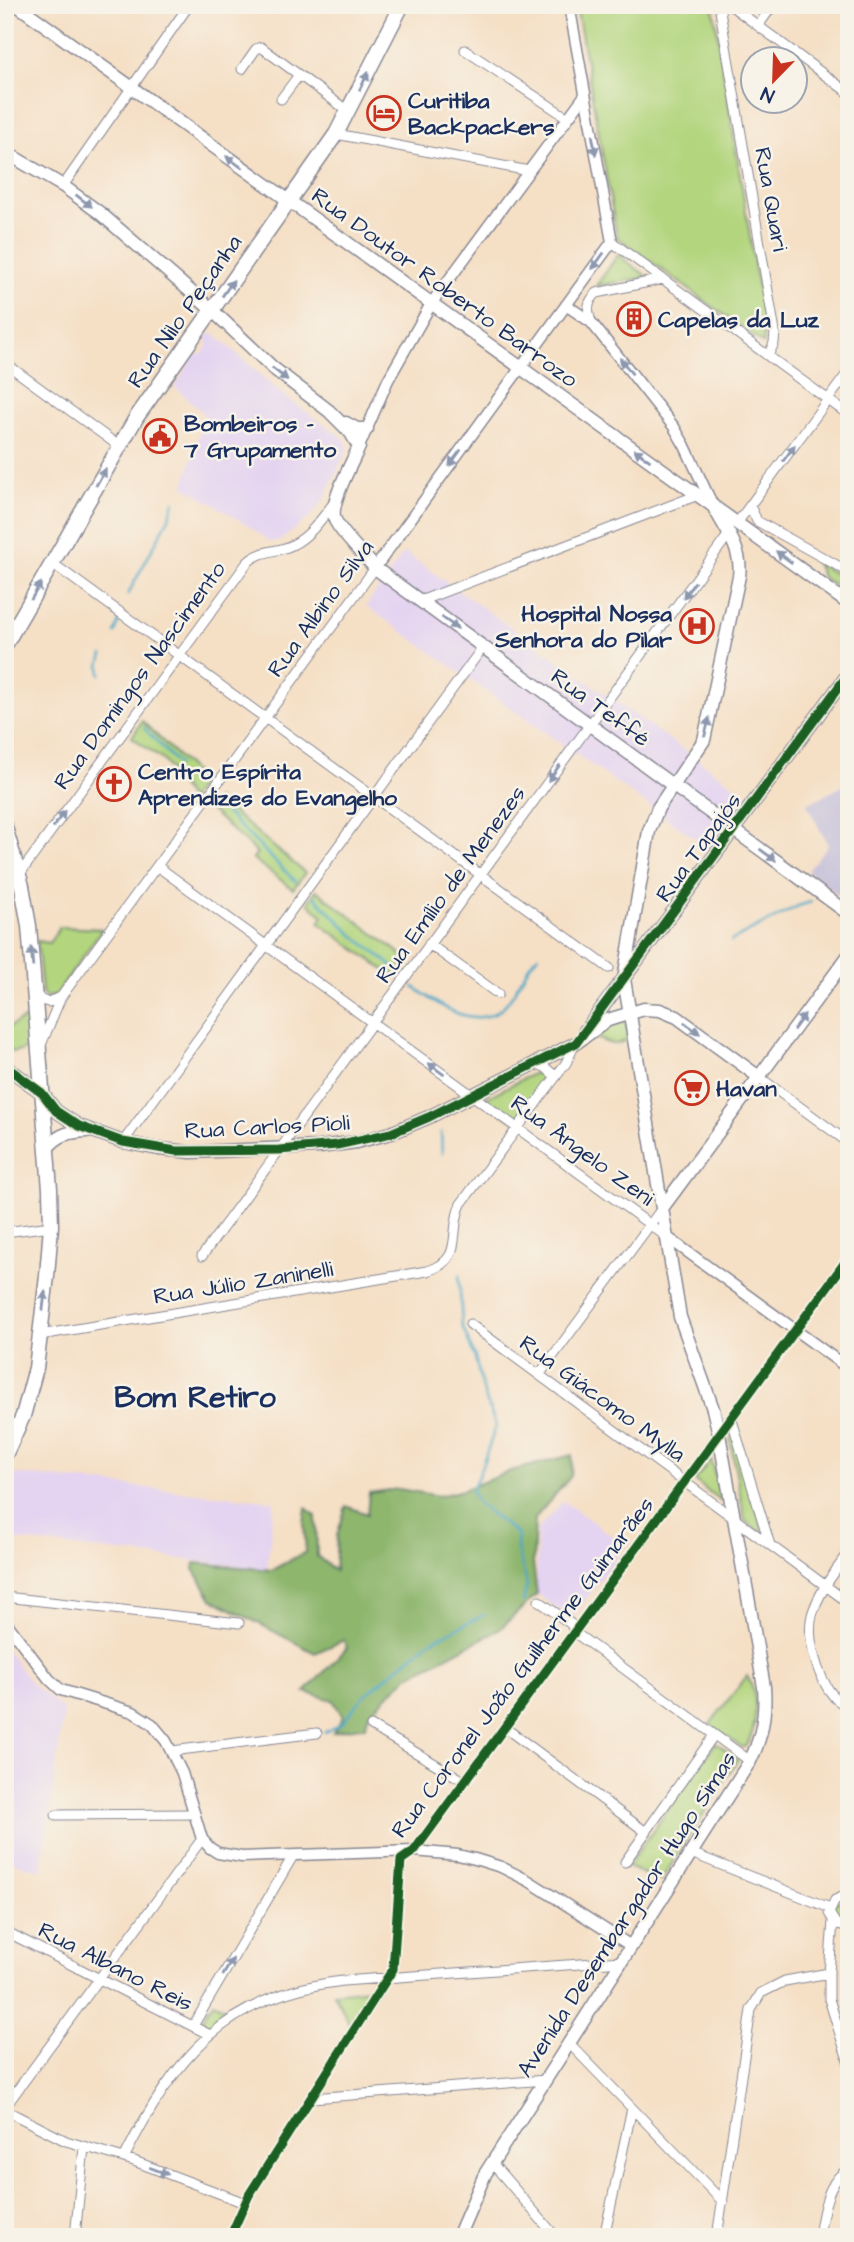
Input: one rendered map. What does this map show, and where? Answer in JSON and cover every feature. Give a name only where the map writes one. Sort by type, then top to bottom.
[{"type":"main road","name":"Rua Doutor Roberto Barrozo","points":[[17,5],[521,368],[700,489],[713,506],[849,604]]},
{"type":"main road","name":"Rua Nilo Peçanha","points":[[5,645],[146,405],[336,134],[395,8]]},
{"type":"main road","points":[[5,152],[63,186],[100,213],[212,310],[262,359],[329,411],[357,429],[367,429]]},
{"type":"main road","points":[[329,411],[351,433],[359,447]]},
{"type":"main road","name":"Rua Domingos Nascimento","points":[[335,502],[359,447]]},
{"type":"main road","points":[[335,502],[334,516],[338,525]]},
{"type":"main road","name":"Avenida Desembargador Hugo Simas","points":[[458,2237],[492,2163],[750,1761],[761,1731],[765,1699],[735,1519],[719,1434],[683,1329],[624,979],[649,831],[658,808],[701,747],[709,724],[740,569],[739,558],[729,534],[713,506]]},
{"type":"main road","name":"Rua Teffé","points":[[338,525],[375,568],[849,914]]},
{"type":"main road","points":[[729,534],[737,531],[750,533]]},
{"type":"main road","name":"Rua Tapajós","points":[[576,1042],[849,673]]},
{"type":"main road","points":[[5,827],[27,910],[51,1226],[33,1382],[10,1435],[5,1455]]},
{"type":"main road","points":[[633,923],[645,934],[657,934]]},
{"type":"main road","points":[[663,1207],[849,955]]},
{"type":"main road","points":[[629,1012],[653,1009],[677,1017],[759,1077]]},
{"type":"main road","name":"Rua Carlos Pioli","points":[[5,1066],[42,1093],[57,1111],[89,1131],[122,1142],[184,1152],[279,1150],[337,1145],[391,1133],[429,1117],[576,1042],[608,1020],[629,1012]]},
{"type":"main road","points":[[47,1148],[60,1135],[89,1131]]},
{"type":"main road","points":[[659,1178],[670,1181],[684,1179]]},
{"type":"street","points":[[569,5],[612,242],[849,415]]},
{"type":"street","name":"Rua Quari","points":[[719,5],[775,332],[774,343],[768,356]]},
{"type":"street","points":[[730,5],[849,93]]},
{"type":"street","points":[[758,26],[773,5]]},
{"type":"street","points":[[63,186],[185,7]]},
{"type":"street","points":[[242,69],[256,49],[261,47],[348,111]]},
{"type":"street","points":[[465,50],[568,118]]},
{"type":"street","points":[[281,99],[299,75]]},
{"type":"street","name":"Rua Domingos Nascimento","points":[[359,447],[388,380],[431,303],[585,95]]},
{"type":"street","points":[[336,134],[529,172]]},
{"type":"street","name":"Rua Albino Silva","points":[[39,1050],[61,997],[612,242]]},
{"type":"street","points":[[591,322],[588,307],[597,293],[663,279]]},
{"type":"street","points":[[420,601],[700,489],[685,446],[674,427],[591,322],[566,305]]},
{"type":"street","points":[[5,363],[120,446]]},
{"type":"street","points":[[737,523],[849,370]]},
{"type":"street","name":"Rua Domingos Nascimento","points":[[19,875],[252,558],[294,544],[314,528],[335,502]]},
{"type":"street","points":[[750,506],[757,521],[849,572]]},
{"type":"street","name":"Rua Domingos Nascimento","points":[[314,528],[326,524],[338,525]]},
{"type":"street","name":"Rua Emílio de Menezes","points":[[202,1256],[729,534]]},
{"type":"street","points":[[52,563],[609,968]]},
{"type":"street","points":[[122,1142],[483,647]]},
{"type":"street","name":"Rua Ângelo Zeni","points":[[157,866],[849,1369]]},
{"type":"street","points":[[429,944],[498,993]]},
{"type":"street","points":[[35,993],[41,1000],[48,1002],[61,997]]},
{"type":"street","name":"Rua Tapajós","points":[[448,1258],[454,1246],[456,1221],[461,1205],[566,1063],[576,1042]]},
{"type":"street","points":[[535,1063],[545,1067],[556,1077]]},
{"type":"street","points":[[759,1077],[849,1143]]},
{"type":"street","points":[[539,1375],[663,1207]]},
{"type":"street","points":[[5,1232],[51,1226]]},
{"type":"street","name":"Rua Coronel João Guilherme Guimarães","points":[[230,2237],[245,2203],[389,1978],[394,1961],[400,1864],[404,1857],[414,1851],[849,1257]]},
{"type":"street","name":"Rua Júlio Zaninelli","points":[[40,1335],[427,1271],[440,1266],[448,1258]]},
{"type":"street","name":"Rua Giácomo Mylla","points":[[470,1324],[849,1603]]},
{"type":"street","points":[[731,1417],[770,1545]]},
{"type":"street","points":[[849,1553],[825,1586],[812,1612],[811,1643],[819,1672],[835,1698],[849,1706]]},
{"type":"street","points":[[5,1597],[239,1623]]},
{"type":"street","points":[[539,1601],[571,1624],[574,1632],[750,1761]]},
{"type":"street","points":[[5,1621],[54,1685],[67,1692],[143,1717],[160,1732],[172,1751],[187,1786],[202,1839],[210,1848],[229,1856],[414,1851],[475,1859],[514,1873],[631,1946]]},
{"type":"street","points":[[371,1726],[464,1781]]},
{"type":"street","points":[[504,1727],[646,1832]]},
{"type":"street","points":[[172,1751],[317,1733]]},
{"type":"street","points":[[625,1862],[714,1735]]},
{"type":"street","points":[[56,1815],[195,1814]]},
{"type":"street","points":[[202,1839],[5,2108],[57,2137],[124,2158],[245,2203]]},
{"type":"street","points":[[691,1853],[830,1908]]},
{"type":"street","points":[[193,2026],[293,1856]]},
{"type":"street","points":[[830,1908],[839,1897],[849,1896]]},
{"type":"street","points":[[830,1908],[833,1921],[830,1999],[849,2063]]},
{"type":"street","points":[[833,1921],[840,1926],[849,1926]]},
{"type":"street","name":"Rua Albano Reis","points":[[5,1931],[210,2035]]},
{"type":"street","points":[[124,2158],[144,2119],[170,2078],[210,2035],[257,2005],[292,1990],[324,1983],[622,1961]]},
{"type":"street","points":[[717,2237],[751,2010],[761,1993],[785,1981],[829,1973]]},
{"type":"street","points":[[569,2043],[723,2202]]},
{"type":"street","points":[[312,2098],[545,2080]]},
{"type":"street","points":[[604,2237],[632,2108]]},
{"type":"street","points":[[75,2237],[84,2147]]},
{"type":"street","points":[[492,2163],[556,2237]]},
{"type":"street","points":[[818,2237],[826,2198],[844,2172],[849,2170]]},
{"type":"shaded area","points":[[208,334],[215,334],[283,395],[345,439],[348,447],[324,500],[310,517],[280,541],[270,542],[184,486],[205,415],[175,387],[194,355],[202,354],[208,345]]},
{"type":"shaded area","points":[[404,552],[748,795],[710,849],[366,606]]},
{"type":"shaded area","points":[[849,783],[849,903],[807,871],[828,845],[807,804]]},
{"type":"shaded area","points":[[5,1473],[274,1501],[267,1569],[5,1539]]},
{"type":"shaded area","points":[[563,1501],[625,1545],[572,1619],[537,1594],[537,1530]]},
{"type":"shaded area","points":[[5,1648],[32,1684],[64,1710],[41,1870],[13,1862],[5,1852]]},
{"type":"green space","points":[[576,5],[713,5],[763,319],[764,344],[617,237]]},
{"type":"green space","points":[[618,255],[648,277],[596,286]]},
{"type":"green space","points":[[816,563],[849,581],[849,595],[822,577]]},
{"type":"green space","points":[[142,721],[203,781],[190,800],[164,761],[132,737]]},
{"type":"green space","points":[[217,799],[305,873],[293,889],[253,859],[257,853],[209,809]]},
{"type":"green space","points":[[316,890],[406,958],[393,976],[319,923],[323,916],[308,903]]},
{"type":"green space","points":[[60,927],[102,929],[57,994],[47,998],[42,993],[37,941],[49,943]]},
{"type":"green space","points":[[625,1017],[629,1037],[625,1041],[612,1044],[595,1037],[601,1029]]},
{"type":"green space","points":[[26,1018],[30,1043],[22,1051],[13,1052],[5,1048],[5,1029]]},
{"type":"green space","points":[[534,1073],[541,1075],[544,1082],[516,1122],[484,1099]]},
{"type":"green space","points":[[734,1433],[764,1535],[745,1521],[730,1440]]},
{"type":"green space","points":[[572,1455],[571,1476],[535,1518],[533,1563],[537,1594],[499,1630],[408,1676],[369,1714],[365,1726],[333,1732],[343,1717],[333,1700],[305,1692],[347,1648],[344,1640],[315,1653],[212,1599],[194,1569],[195,1563],[272,1570],[306,1552],[306,1508],[316,1516],[317,1556],[335,1571],[337,1536],[346,1506],[367,1514],[369,1493],[399,1489],[439,1496],[463,1490],[511,1471]]},
{"type":"green space","points":[[711,1459],[721,1501],[695,1481]]},
{"type":"green space","points":[[747,1676],[754,1692],[755,1722],[749,1740],[745,1747],[741,1747],[710,1724]]},
{"type":"green space","points":[[716,1743],[738,1759],[661,1881],[627,1867]]},
{"type":"green space","points":[[849,1899],[849,1922],[844,1923],[834,1917],[833,1905]]},
{"type":"green space","points":[[377,1988],[352,2028],[334,1993]]},
{"type":"green space","points":[[213,2002],[231,2011],[210,2029],[200,2024]]},
{"type":"waterway","points":[[128,594],[169,518],[174,502]]},
{"type":"waterway","points":[[115,633],[119,621]]},
{"type":"waterway","points":[[101,674],[103,655]]},
{"type":"waterway","points":[[144,728],[179,765]]},
{"type":"waterway","points":[[218,805],[295,881]]},
{"type":"waterway","points":[[314,896],[351,933],[392,966]]},
{"type":"waterway","points":[[731,941],[798,906],[811,902]]},
{"type":"waterway","points":[[414,987],[448,1009],[474,1017],[486,1016],[498,1011],[509,1000],[538,955]]},
{"type":"waterway","points":[[441,1132],[442,1154]]},
{"type":"waterway","points":[[459,1275],[462,1325],[496,1426],[471,1491],[478,1504],[518,1535],[517,1549],[527,1584],[523,1602]]},
{"type":"waterway","points":[[325,1732],[342,1723],[364,1696],[429,1642],[484,1615]]},
{"type":"cycle path","points":[[5,1066],[42,1093],[56,1111],[79,1126],[123,1142],[176,1151],[279,1150],[337,1145],[391,1133],[429,1117],[576,1043],[849,673]]},
{"type":"cycle path","points":[[230,2237],[249,2195],[393,1969],[401,1860],[414,1851],[849,1257]]},
{"type":"place","name":"Curitiba Backpackers","points":[[384,113]]},
{"type":"place","name":"Capelas da Luz","points":[[634,319]]},
{"type":"place","name":"Bombeiros - 7 Grupamento","points":[[160,436]]},
{"type":"place","name":"Hospital Nossa Senhora do Pilar","points":[[697,626]]},
{"type":"place","name":"Centro Espírita Aprendizes do Evangelho","points":[[114,784]]},
{"type":"place","name":"Havan","points":[[692,1088]]},
{"type":"district","name":"Bom Retiro","points":[[195,1397]]}]
